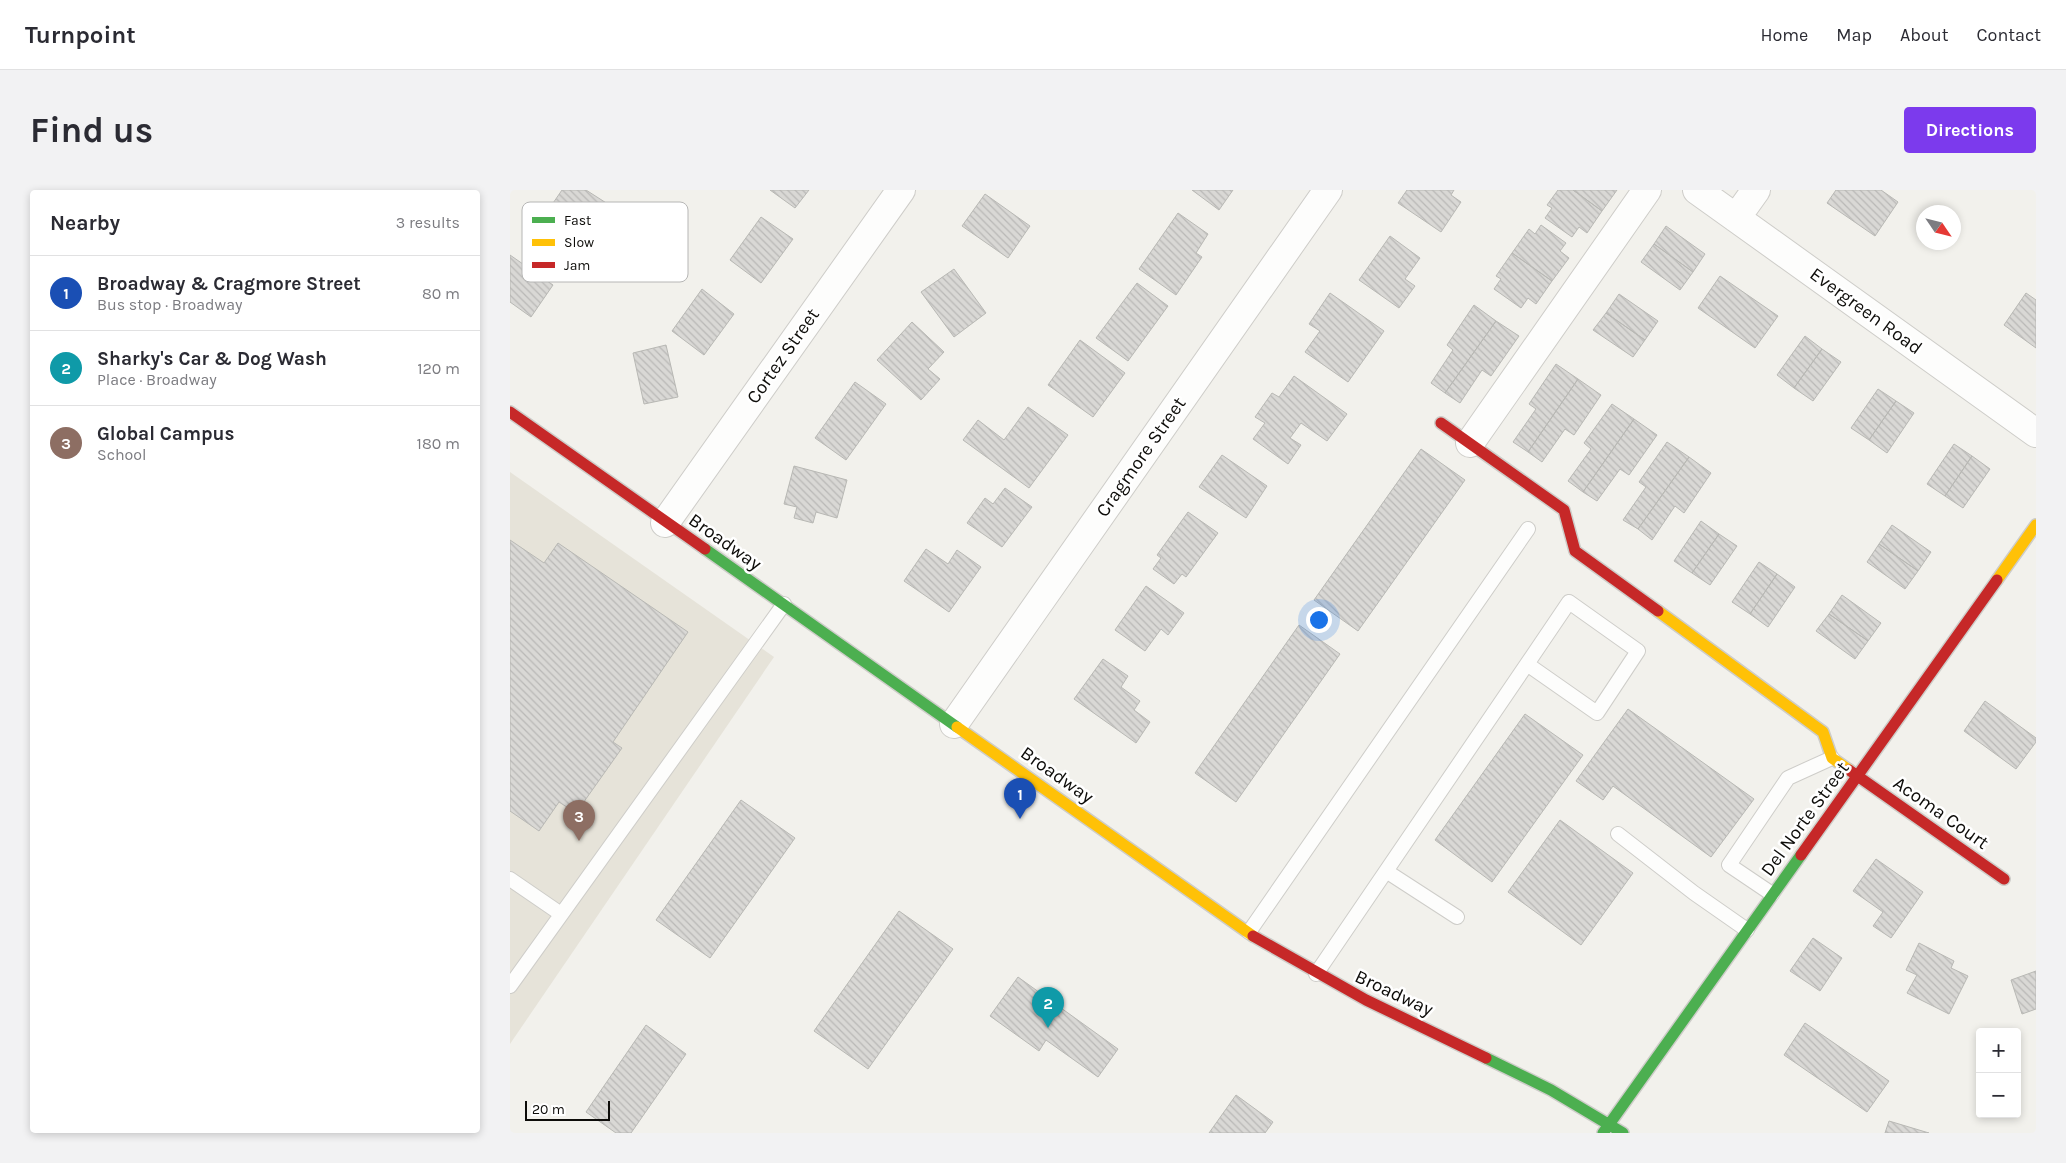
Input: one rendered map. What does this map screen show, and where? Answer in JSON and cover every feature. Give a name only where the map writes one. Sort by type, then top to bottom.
[{"type":"street","name":"Cortez Street","points":[[665,522],[901,190]]},
{"type":"street","name":"Cragmore Street","points":[[954,724],[1328,190]]},
{"type":"street","points":[[1470,443],[1647,190]]},
{"type":"street","name":"Evergreen Road","points":[[1697,190],[2036,432]]},
{"type":"street","points":[[1736,218],[1756,190]]},
{"type":"street","name":"Broadway","points":[[510,412],[1249,932],[1316,974],[1551,1090],[1606,1129],[1622,1133]]},
{"type":"street","points":[[1441,423],[1564,510],[1574,551],[1823,732],[1832,758]]},
{"type":"street","name":"Del Norte Street","points":[[1606,1129],[2036,525]]},
{"type":"street","name":"Acoma Court","points":[[1832,758],[2004,879]]},
{"type":"lane","points":[[1249,932],[1528,529]]},
{"type":"lane","points":[[1316,974],[1569,602],[1638,651],[1597,714],[1527,664]]},
{"type":"lane","points":[[510,986],[784,604]]},
{"type":"lane","points":[[1772,894],[1729,865],[1788,778],[1832,758]]},
{"type":"lane","points":[[1618,834],[1694,893],[1747,930]]},
{"type":"lane","points":[[1386,871],[1458,917]]},
{"type":"lane","points":[[510,879],[561,914]]},
{"type":"shaded area","points":[[510,472],[774,657],[510,1044]]},
{"type":"building","points":[[562,190],[586,190],[605,202],[554,202]]},
{"type":"building","points":[[770,190],[809,190],[795,208]]},
{"type":"building","points":[[1192,190],[1233,190],[1219,210]]},
{"type":"building","points":[[1407,190],[1454,190],[1451,195],[1461,202],[1441,232],[1398,203]]},
{"type":"building","points":[[1558,190],[1573,190],[1602,211],[1587,233],[1579,227],[1572,237],[1545,218],[1552,208],[1547,205]]},
{"type":"building","points":[[1573,190],[1617,190],[1602,211]]},
{"type":"building","points":[[1836,190],[1881,190],[1898,202],[1875,236],[1827,203]]},
{"type":"building","points":[[985,194],[1030,226],[1008,258],[962,226]]},
{"type":"building","points":[[1178,213],[1208,234],[1196,253],[1202,257],[1176,295],[1139,269]]},
{"type":"building","points":[[761,217],[793,239],[761,283],[730,260]]},
{"type":"building","points":[[1541,225],[1566,243],[1560,251],[1569,258],[1552,281],[1512,253],[1529,229],[1535,234]]},
{"type":"building","points":[[1666,226],[1705,254],[1693,272],[1654,244]]},
{"type":"building","points":[[1390,236],[1420,258],[1405,279],[1415,286],[1399,308],[1359,280]]},
{"type":"building","points":[[1654,244],[1693,272],[1680,290],[1641,262]]},
{"type":"building","points":[[1512,253],[1552,281],[1536,304],[1528,298],[1521,308],[1494,289],[1501,279],[1496,276]]},
{"type":"building","points":[[510,255],[522,263],[522,282],[549,282],[553,285],[531,317],[510,302]]},
{"type":"building","points":[[954,269],[986,313],[954,337],[921,292]]},
{"type":"building","points":[[1720,276],[1778,316],[1755,348],[1698,308]]},
{"type":"building","points":[[1137,283],[1168,306],[1128,361],[1096,338]]},
{"type":"building","points":[[702,289],[734,314],[704,355],[672,331]]},
{"type":"building","points":[[1330,293],[1384,331],[1348,382],[1305,352],[1320,331],[1309,324]]},
{"type":"building","points":[[2026,293],[2036,300],[2036,348],[2004,325]]},
{"type":"building","points":[[1619,294],[1658,321],[1645,340],[1606,313]]},
{"type":"building","points":[[1474,305],[1496,321],[1445,393],[1431,383],[1453,350],[1447,345]]},
{"type":"building","points":[[1606,313],[1645,340],[1633,357],[1593,330]]},
{"type":"building","points":[[1496,321],[1519,336],[1491,376],[1482,370],[1460,403],[1445,393]]},
{"type":"building","points":[[912,322],[944,352],[928,369],[940,379],[921,400],[877,360]]},
{"type":"building","points":[[1805,336],[1822,349],[1794,388],[1777,375]]},
{"type":"building","points":[[1080,340],[1125,373],[1093,417],[1048,385]]},
{"type":"building","points":[[666,345],[678,397],[644,404],[633,353]]},
{"type":"building","points":[[1822,349],[1841,362],[1813,401],[1794,388]]},
{"type":"building","points":[[1556,364],[1578,379],[1528,452],[1513,442],[1536,409],[1529,404]]},
{"type":"building","points":[[1294,376],[1347,414],[1327,441],[1301,423],[1290,438],[1301,445],[1288,464],[1253,439],[1265,423],[1255,417],[1272,393],[1279,397]]},
{"type":"building","points":[[1578,379],[1601,395],[1574,435],[1565,429],[1542,462],[1528,452]]},
{"type":"building","points":[[855,382],[886,404],[846,460],[815,438]]},
{"type":"building","points":[[1878,389],[1896,401],[1869,440],[1851,428]]},
{"type":"building","points":[[1896,401],[1914,413],[1887,453],[1869,440]]},
{"type":"building","points":[[1612,404],[1634,419],[1583,492],[1568,481],[1591,449],[1584,443]]},
{"type":"building","points":[[1028,407],[1068,435],[1029,488],[963,440],[978,420],[1004,440]]},
{"type":"building","points":[[1634,419],[1657,435],[1629,475],[1620,469],[1597,501],[1583,492]]},
{"type":"building","points":[[1667,442],[1689,457],[1638,529],[1623,520],[1646,487],[1639,482]]},
{"type":"building","points":[[1954,444],[1972,456],[1945,496],[1927,484]]},
{"type":"building","points":[[1421,449],[1465,480],[1358,631],[1314,600]]},
{"type":"building","points":[[1222,455],[1267,486],[1246,518],[1199,487]]},
{"type":"building","points":[[1972,456],[1990,469],[1963,508],[1945,496]]},
{"type":"building","points":[[1689,457],[1711,473],[1684,513],[1675,506],[1652,540],[1638,529]]},
{"type":"building","points":[[794,466],[847,480],[837,518],[816,512],[813,523],[794,518],[797,507],[784,504]]},
{"type":"building","points":[[1005,488],[1032,507],[1002,547],[967,523],[985,498],[993,504]]},
{"type":"building","points":[[1188,512],[1218,533],[1186,577],[1182,574],[1174,584],[1153,569],[1161,558],[1157,555]]},
{"type":"building","points":[[1701,521],[1719,534],[1692,573],[1674,561]]},
{"type":"building","points":[[1892,525],[1931,552],[1918,571],[1879,544]]},
{"type":"building","points":[[1719,534],[1737,546],[1710,585],[1692,573]]},
{"type":"building","points":[[510,540],[544,563],[558,543],[688,632],[613,742],[622,748],[576,813],[559,802],[539,831],[510,811]]},
{"type":"building","points":[[1879,544],[1918,571],[1905,589],[1867,562]]},
{"type":"building","points":[[926,549],[948,564],[957,550],[981,567],[949,612],[904,581]]},
{"type":"building","points":[[1759,562],[1777,574],[1750,614],[1732,602]]},
{"type":"building","points":[[1777,574],[1795,587],[1768,627],[1750,614]]},
{"type":"building","points":[[1146,586],[1184,613],[1168,635],[1161,629],[1145,651],[1115,630]]},
{"type":"building","points":[[1842,595],[1881,623],[1868,641],[1829,614]]},
{"type":"building","points":[[1829,614],[1868,641],[1855,659],[1816,631]]},
{"type":"building","points":[[1299,625],[1340,654],[1236,802],[1195,773]]},
{"type":"building","points":[[1103,659],[1128,676],[1121,687],[1140,701],[1134,710],[1150,722],[1136,743],[1074,699]]},
{"type":"building","points":[[1985,701],[2036,738],[2036,742],[2016,769],[1964,731]]},
{"type":"building","points":[[1628,709],[1754,799],[1711,857],[1613,786],[1603,800],[1576,781]]},
{"type":"building","points":[[1525,714],[1583,755],[1492,882],[1435,840]]},
{"type":"building","points":[[741,800],[795,838],[710,958],[656,920]]},
{"type":"building","points":[[1560,820],[1633,873],[1581,945],[1508,892]]},
{"type":"building","points":[[1876,859],[1923,892],[1891,938],[1873,926],[1883,912],[1853,891]]},
{"type":"building","points":[[899,911],[953,949],[868,1069],[814,1031]]},
{"type":"building","points":[[1813,938],[1842,958],[1820,991],[1790,971]]},
{"type":"building","points":[[1919,943],[1954,961],[1951,968],[1968,976],[1949,1014],[1907,993],[1917,975],[1906,970]]},
{"type":"building","points":[[2036,971],[2036,1009],[2022,1014],[2011,980]]},
{"type":"building","points":[[1018,977],[1118,1049],[1098,1077],[1046,1040],[1039,1051],[990,1016]]},
{"type":"building","points":[[1805,1023],[1889,1081],[1867,1112],[1784,1055]]},
{"type":"building","points":[[646,1025],[686,1054],[631,1133],[616,1133],[586,1112]]},
{"type":"building","points":[[1236,1095],[1273,1122],[1265,1133],[1209,1133]]},
{"type":"building","points":[[1889,1121],[1929,1133],[1885,1133]]},
{"type":"traffic: fast","points":[[705,549],[957,727]]},
{"type":"traffic: fast","points":[[1603,1133],[1801,855]]},
{"type":"traffic: fast","points":[[1486,1058],[1551,1090],[1623,1133]]},
{"type":"traffic: slow","points":[[1997,580],[2036,525]]},
{"type":"traffic: slow","points":[[1658,611],[1823,732],[1832,758],[1849,770]]},
{"type":"traffic: slow","points":[[957,727],[1253,936]]},
{"type":"traffic: jam","points":[[510,412],[705,549]]},
{"type":"traffic: jam","points":[[1441,423],[1564,510],[1575,551],[1658,611]]},
{"type":"traffic: jam","points":[[1801,855],[1997,580]]},
{"type":"traffic: jam","points":[[1849,770],[2004,879]]},
{"type":"traffic: jam","points":[[1253,936],[1366,1000],[1486,1058]]},
{"type":"place","name":"Broadway & Cragmore Street","points":[[1020,819]]},
{"type":"place","name":"Global Campus","points":[[579,841]]},
{"type":"place","name":"Sharky's Car & Dog Wash","points":[[1048,1028]]}]
